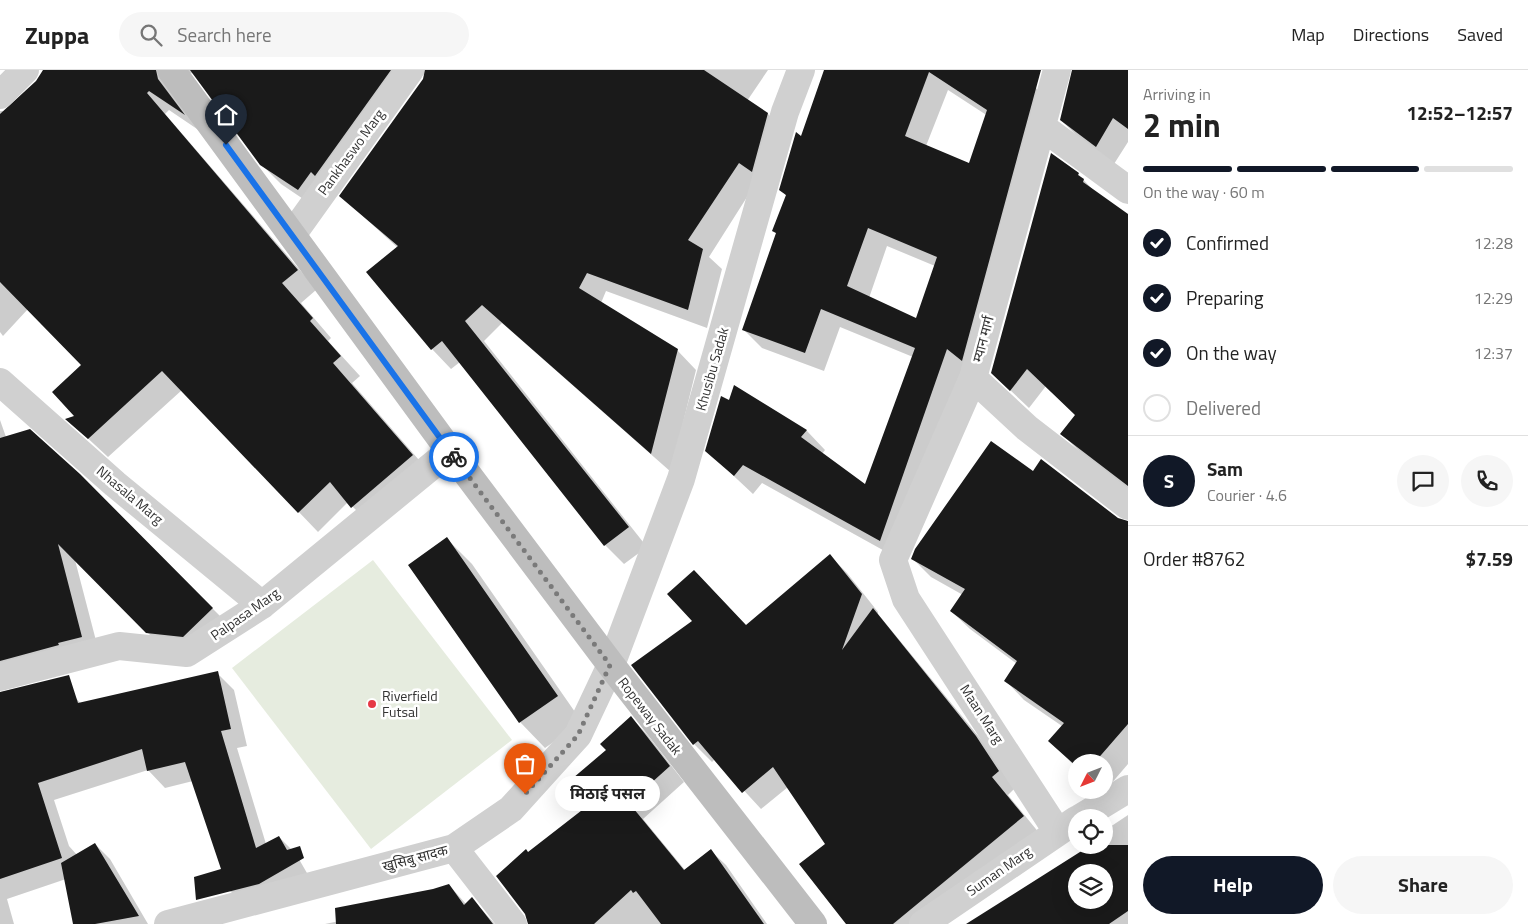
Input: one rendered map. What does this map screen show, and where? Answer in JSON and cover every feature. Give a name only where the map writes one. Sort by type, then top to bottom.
[{"type":"main road","name":"Ropeway Sadak","points":[[171,70],[450,451],[610,665],[813,924]]},
{"type":"street","points":[[0,95],[25,70]]},
{"type":"street","name":"Pankhaswo Marg","points":[[292,235],[410,70]]},
{"type":"street","name":"Khusibu Sadak","points":[[610,665],[681,479],[782,121],[801,70]]},
{"type":"street","name":"म्यान मार्ग","points":[[906,599],[893,560],[973,378],[1058,70]]},
{"type":"street","points":[[1041,126],[1128,190]]},
{"type":"street","points":[[973,378],[1027,428],[1128,506]]},
{"type":"street","name":"Nhasala Marg","points":[[0,382],[115,484],[262,605]]},
{"type":"street","name":"Palpasa Marg","points":[[0,677],[118,646],[187,653],[262,605],[450,451]]},
{"type":"street","name":"Maan Marg","points":[[906,599],[1068,819]]},
{"type":"street","name":"खुसिबु सादक","points":[[168,924],[454,848],[511,809],[578,735],[610,665]]},
{"type":"street","name":"Suman Marg","points":[[1094,809],[1128,789]]},
{"type":"street","name":"Suman Marg","points":[[922,924],[1068,825]]},
{"type":"street","points":[[454,848],[513,924]]},
{"type":"shaded area","name":"Riverfield Futsal","points":[[373,560],[512,740],[371,849],[232,668]]},
{"type":"building","points":[[43,70],[156,70],[158,79],[185,115],[149,91],[147,93],[298,270],[282,283],[313,318],[310,321],[341,356],[333,363],[413,455],[351,508],[330,482],[298,513],[162,371],[88,439],[65,419],[74,416],[52,392],[81,365],[0,282],[0,114],[36,81]]},
{"type":"building","points":[[190,70],[391,70],[315,176],[311,172],[298,190],[260,165]]},
{"type":"building","points":[[425,70],[704,70],[768,113],[752,172],[739,163],[688,240],[703,249],[688,310],[587,273],[579,288],[678,349],[651,454],[482,305],[465,321],[629,527],[604,546],[442,341],[431,350],[366,272],[398,246],[339,196],[423,79]]},
{"type":"building","points":[[824,70],[1041,70],[962,361],[947,349],[880,541],[743,465],[734,476],[705,451],[721,396],[729,400],[734,385],[807,430],[801,437],[865,484],[915,348],[821,309],[805,353],[742,330],[776,233],[772,231],[786,195],[779,190],[796,132],[801,136]],"holes":[[[929,72],[987,110],[969,163],[905,136]],[[868,228],[937,257],[916,318],[847,286]]]},
{"type":"building","points":[[1072,70],[1128,70],[1128,129],[1113,118],[1096,147],[1060,120]]},
{"type":"building","points":[[1051,153],[1079,173],[1078,175],[1084,179],[1083,182],[1128,214],[1128,486],[1060,434],[1075,415],[1027,369],[1010,391],[991,373]]},
{"type":"building","points":[[30,429],[80,474],[213,608],[183,637],[146,633],[58,544],[82,637],[0,661],[0,438]]},
{"type":"building","points":[[991,441],[1033,471],[1041,459],[1118,518],[1128,521],[1128,724],[1102,754],[1068,754],[1068,759],[1048,741],[1064,723],[1004,681],[1017,661],[950,611],[965,589],[911,559],[915,549]]},
{"type":"building","points":[[447,537],[558,696],[519,723],[408,565]]},
{"type":"building","points":[[830,554],[862,594],[842,650],[873,608],[976,736],[999,771],[992,777],[1024,816],[893,924],[846,924],[799,864],[825,844],[773,767],[742,793],[698,741],[693,745],[631,665],[692,621],[667,594],[694,570],[746,625]]},
{"type":"building","points":[[218,671],[231,729],[221,731],[256,848],[279,836],[287,850],[300,846],[304,858],[259,884],[196,900],[194,877],[221,869],[185,762],[147,771],[142,749],[38,783],[62,858],[0,879],[0,692],[69,675],[78,703]]},
{"type":"building","points":[[631,716],[670,766],[629,803],[684,870],[711,849],[764,924],[661,924],[636,891],[633,893],[631,890],[594,924],[528,924],[525,914],[496,876],[526,849],[528,852],[586,807],[566,784],[606,750],[600,744]]},
{"type":"building","points":[[95,843],[139,916],[95,924],[73,924],[61,863]]},
{"type":"building","points":[[1113,845],[1128,845],[1128,911],[1109,924],[966,924],[1077,854],[1113,854]]},
{"type":"building","points":[[449,884],[464,905],[472,897],[493,924],[336,924],[335,908],[433,889]]},
{"type":"way so far","points":[[454,457],[610,665],[578,735],[525,794]]},
{"type":"place","name":"Riverfield Futsal","points":[[372,704]]},
{"type":"place","name":"मिठाई पसल","points":[[525,794]]},
{"type":"route","points":[[226,145],[454,457]]}]
